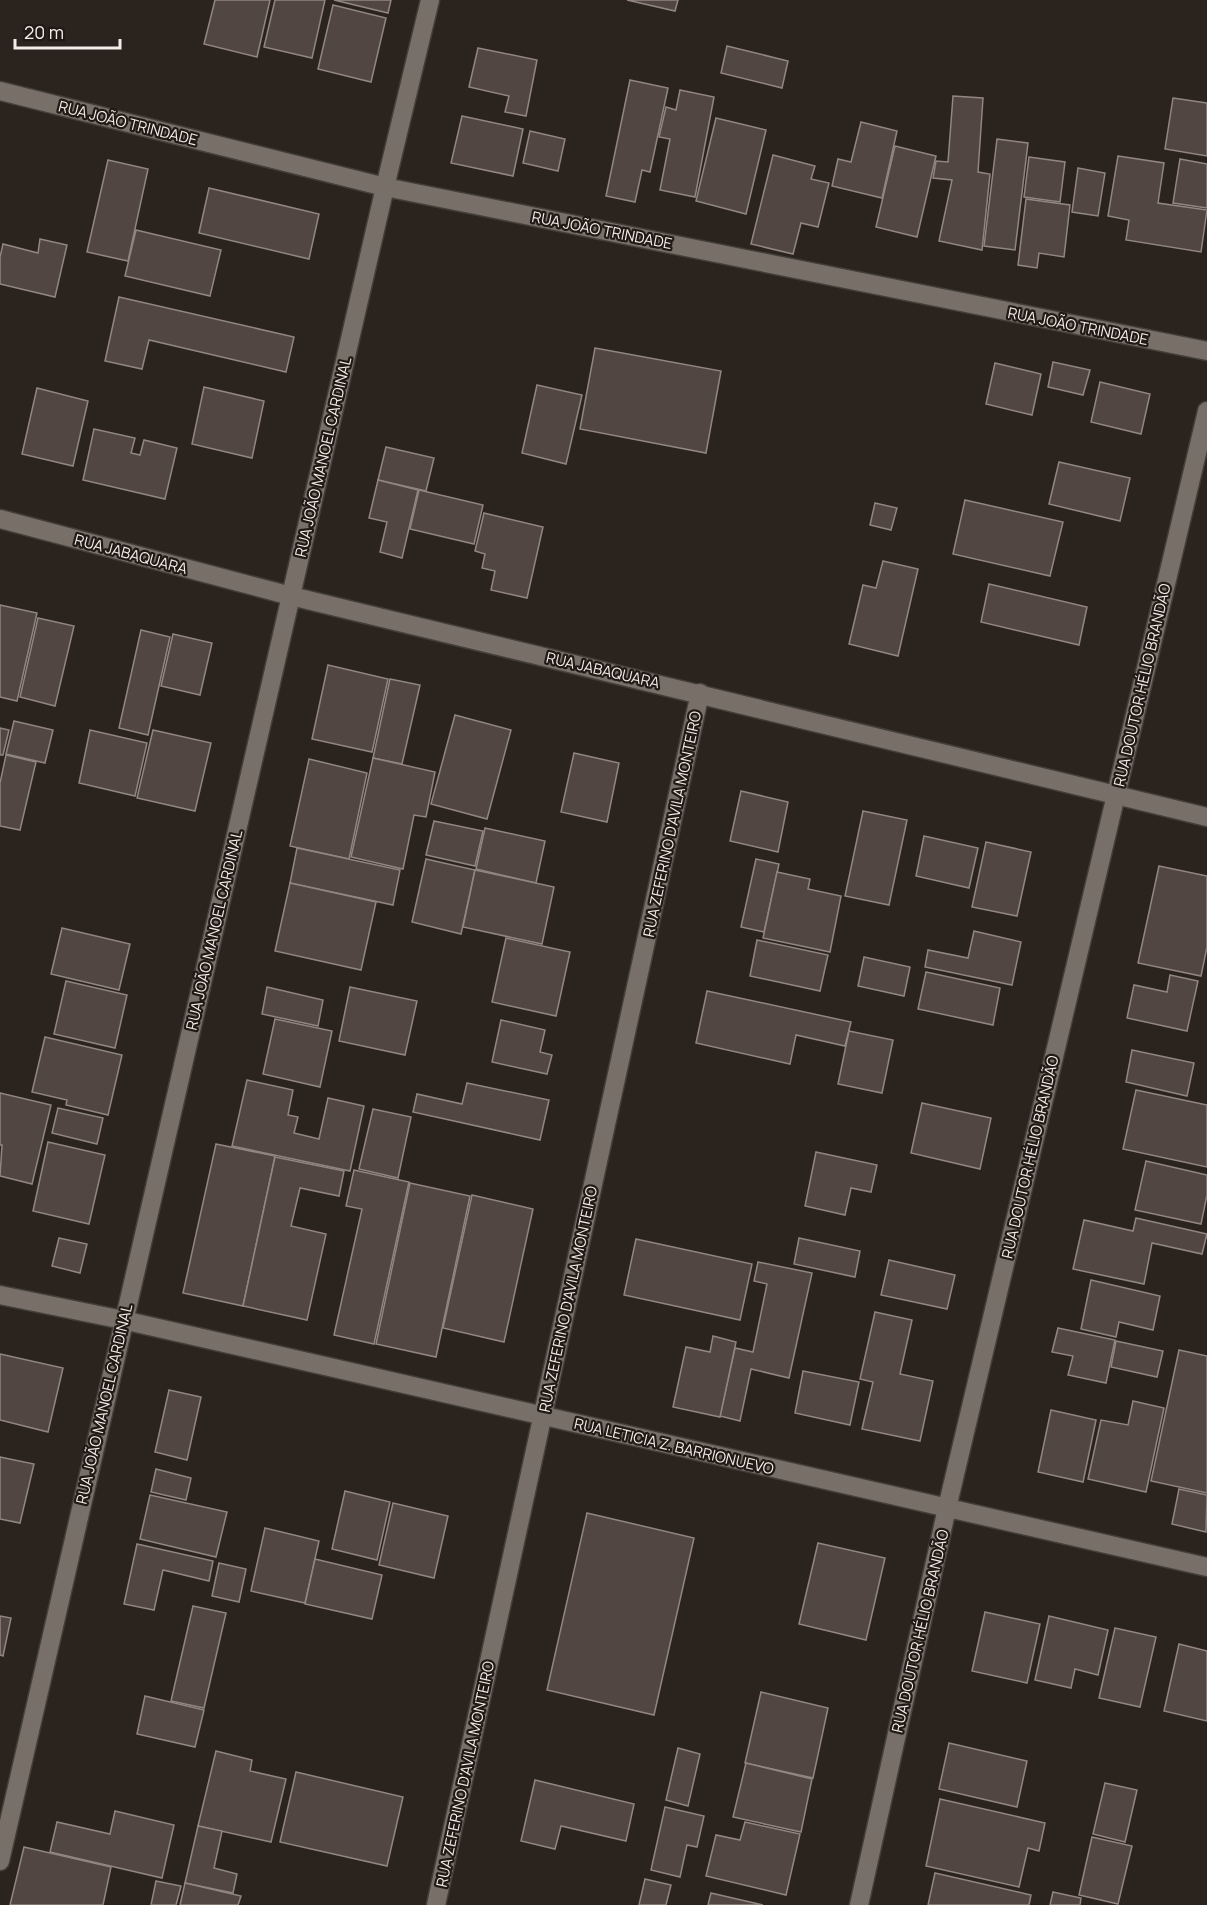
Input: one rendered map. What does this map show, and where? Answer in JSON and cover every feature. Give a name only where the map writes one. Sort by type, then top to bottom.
[{"type":"street","name":"RUA JOÃO MANOEL CARDINAL","points":[[0,1861],[123,1320],[430,0]]},
{"type":"street","name":"RUA JOÃO TRINDADE","points":[[0,91],[385,187],[1207,351]]},
{"type":"street","name":"RUA DOUTOR HÉLIO BRANDÃO","points":[[859,1905],[947,1508],[1207,411]]},
{"type":"street","name":"RUA JABAQUARA","points":[[0,519],[291,596],[1207,817]]},
{"type":"street","name":"RUA ZEFERINO D'AVILA MONTEIRO","points":[[436,1905],[700,693]]},
{"type":"street","name":"RUA LETICIA Z. BARRIONUEVO","points":[[0,1295],[123,1320],[1207,1567]]},
{"type":"building","points":[[215,0],[270,0],[257,57],[204,44]]},
{"type":"building","points":[[275,0],[325,0],[312,58],[264,47]]},
{"type":"building","points":[[334,0],[391,0],[388,13]]},
{"type":"building","points":[[627,0],[678,0],[675,11]]},
{"type":"building","points":[[333,5],[386,18],[371,82],[318,69]]},
{"type":"building","points":[[727,46],[788,61],[782,88],[721,73]]},
{"type":"building","points":[[478,48],[537,60],[526,116],[505,112],[509,96],[469,87]]},
{"type":"building","points":[[630,80],[668,88],[650,172],[642,170],[635,202],[606,196]]},
{"type":"building","points":[[680,90],[714,97],[695,197],[660,190],[670,139],[659,137],[666,107],[676,110]]},
{"type":"building","points":[[953,96],[983,98],[978,172],[990,174],[982,250],[939,241],[952,180],[933,178],[936,161],[948,162]]},
{"type":"building","points":[[1173,98],[1207,103],[1207,156],[1165,149]]},
{"type":"building","points":[[462,116],[523,129],[513,176],[451,163]]},
{"type":"building","points":[[716,118],[766,130],[746,214],[696,201]]},
{"type":"building","points":[[861,122],[897,131],[882,198],[832,186],[838,159],[851,162]]},
{"type":"building","points":[[530,131],[565,139],[558,171],[523,163]]},
{"type":"building","points":[[997,139],[1028,143],[1015,250],[984,246]]},
{"type":"building","points":[[895,146],[936,156],[917,237],[876,227]]},
{"type":"building","points":[[773,155],[815,166],[811,179],[829,183],[818,227],[801,223],[793,254],[751,244]]},
{"type":"building","points":[[1118,156],[1164,163],[1158,203],[1207,210],[1201,252],[1126,240],[1129,220],[1108,216]]},
{"type":"building","points":[[1029,157],[1065,162],[1060,202],[1024,197]]},
{"type":"building","points":[[1180,159],[1207,164],[1207,208],[1173,203]]},
{"type":"building","points":[[108,160],[148,169],[128,261],[87,252]]},
{"type":"building","points":[[1078,168],[1105,173],[1098,216],[1072,212]]},
{"type":"building","points":[[209,188],[319,214],[309,259],[199,233]]},
{"type":"building","points":[[1026,199],[1070,205],[1064,257],[1039,253],[1037,268],[1018,265]]},
{"type":"building","points":[[136,230],[221,250],[210,296],[125,276]]},
{"type":"building","points":[[40,239],[67,245],[55,297],[0,284],[0,257],[3,244],[38,253]]},
{"type":"building","points":[[119,297],[294,337],[286,372],[149,340],[142,369],[105,361]]},
{"type":"building","points":[[595,348],[721,371],[706,453],[580,429]]},
{"type":"building","points":[[1053,362],[1090,370],[1083,395],[1048,387]]},
{"type":"building","points":[[995,363],[1041,374],[1032,415],[986,404]]},
{"type":"building","points":[[1100,382],[1150,394],[1141,434],[1091,422]]},
{"type":"building","points":[[537,385],[582,395],[566,464],[522,453]]},
{"type":"building","points":[[204,387],[264,401],[252,458],[192,444]]},
{"type":"building","points":[[37,388],[88,401],[73,466],[22,454]]},
{"type":"building","points":[[94,429],[135,438],[131,453],[140,455],[144,440],[177,448],[165,499],[83,480]]},
{"type":"building","points":[[386,447],[434,458],[426,491],[378,480]]},
{"type":"building","points":[[1059,462],[1130,478],[1120,521],[1049,504]]},
{"type":"building","points":[[378,480],[418,490],[402,558],[380,552],[387,522],[369,518]]},
{"type":"building","points":[[419,490],[483,505],[474,544],[410,529]]},
{"type":"building","points":[[965,500],[1063,522],[1050,576],[953,554]]},
{"type":"building","points":[[875,503],[897,508],[891,530],[870,525]]},
{"type":"building","points":[[484,513],[543,527],[527,598],[491,590],[495,571],[482,568],[485,554],[475,551]]},
{"type":"building","points":[[883,561],[918,569],[898,656],[849,644],[863,585],[876,588]]},
{"type":"building","points":[[989,584],[1087,607],[1079,645],[981,622]]},
{"type":"building","points":[[0,605],[37,613],[17,701],[0,697]]},
{"type":"building","points":[[38,618],[74,626],[55,706],[20,697]]},
{"type":"building","points":[[141,630],[170,637],[148,735],[119,728]]},
{"type":"building","points":[[173,634],[212,643],[200,695],[161,686]]},
{"type":"building","points":[[328,665],[388,679],[372,752],[312,739]]},
{"type":"building","points":[[390,679],[420,685],[402,764],[373,758]]},
{"type":"building","points":[[455,715],[511,730],[487,819],[431,804]]},
{"type":"building","points":[[14,721],[53,730],[45,763],[6,754]]},
{"type":"building","points":[[0,728],[9,730],[3,755],[0,755]]},
{"type":"building","points":[[90,730],[147,743],[135,796],[79,783]]},
{"type":"building","points":[[153,730],[211,743],[195,811],[137,798]]},
{"type":"building","points":[[574,753],[619,763],[607,822],[561,812]]},
{"type":"building","points":[[6,755],[36,762],[20,830],[0,826],[0,783]]},
{"type":"building","points":[[373,758],[435,772],[426,817],[414,815],[403,869],[351,857]]},
{"type":"building","points":[[309,759],[367,773],[349,859],[290,846]]},
{"type":"building","points":[[741,791],[788,802],[778,852],[730,841]]},
{"type":"building","points":[[863,811],[907,820],[889,905],[845,896]]},
{"type":"building","points":[[434,821],[483,831],[475,866],[426,855]]},
{"type":"building","points":[[485,828],[545,841],[536,883],[476,869]]},
{"type":"building","points":[[924,836],[978,848],[969,888],[916,876]]},
{"type":"building","points":[[986,842],[1031,852],[1017,916],[972,907]]},
{"type":"building","points":[[297,848],[400,870],[393,905],[290,883]]},
{"type":"building","points":[[426,859],[475,870],[461,934],[412,922]]},
{"type":"building","points":[[756,859],[779,864],[764,932],[741,927]]},
{"type":"building","points":[[1159,866],[1207,876],[1207,947],[1201,976],[1138,963]]},
{"type":"building","points":[[475,870],[554,887],[542,944],[463,927]]},
{"type":"building","points":[[777,872],[810,879],[808,889],[841,896],[830,952],[763,938]]},
{"type":"building","points":[[290,883],[376,902],[361,970],[275,951]]},
{"type":"building","points":[[62,928],[130,944],[119,990],[51,974]]},
{"type":"building","points":[[974,931],[1021,942],[1012,985],[925,967],[928,950],[968,958]]},
{"type":"building","points":[[506,938],[570,952],[556,1016],[492,1002]]},
{"type":"building","points":[[757,940],[828,955],[820,991],[750,976]]},
{"type":"building","points":[[864,957],[910,967],[904,996],[858,986]]},
{"type":"building","points":[[926,972],[1000,988],[993,1025],[918,1009]]},
{"type":"building","points":[[1170,975],[1198,981],[1187,1031],[1127,1018],[1134,985],[1167,992]]},
{"type":"building","points":[[66,981],[127,995],[115,1048],[54,1034]]},
{"type":"building","points":[[267,987],[323,1000],[318,1026],[262,1014]]},
{"type":"building","points":[[350,987],[417,1001],[405,1055],[339,1041]]},
{"type":"building","points":[[707,991],[851,1022],[845,1046],[796,1035],[790,1064],[696,1043]]},
{"type":"building","points":[[275,1019],[332,1031],[320,1087],[263,1074]]},
{"type":"building","points":[[501,1020],[545,1030],[540,1052],[552,1055],[547,1074],[492,1062]]},
{"type":"building","points":[[849,1031],[893,1040],[882,1093],[838,1084]]},
{"type":"building","points":[[45,1037],[122,1055],[108,1115],[66,1105],[67,1100],[32,1092]]},
{"type":"building","points":[[1132,1050],[1194,1063],[1187,1096],[1126,1082]]},
{"type":"building","points":[[247,1080],[293,1090],[288,1115],[298,1117],[294,1133],[319,1139],[328,1098],[364,1106],[350,1171],[232,1146]]},
{"type":"building","points":[[467,1083],[549,1100],[540,1140],[413,1112],[417,1094],[462,1104]]},
{"type":"building","points":[[1136,1090],[1207,1105],[1207,1167],[1123,1149]]},
{"type":"building","points":[[0,1093],[51,1105],[32,1184],[0,1176],[2,1145],[0,1145]]},
{"type":"building","points":[[922,1103],[991,1118],[980,1169],[911,1153]]},
{"type":"building","points":[[58,1108],[103,1118],[97,1144],[52,1133]]},
{"type":"building","points":[[373,1109],[411,1117],[398,1178],[359,1169]]},
{"type":"building","points":[[48,1142],[105,1155],[89,1224],[33,1211]]},
{"type":"building","points":[[216,1144],[275,1156],[243,1306],[183,1293]]},
{"type":"building","points":[[816,1152],[877,1165],[871,1192],[851,1188],[845,1215],[805,1206]]},
{"type":"building","points":[[275,1157],[344,1171],[339,1196],[300,1188],[291,1226],[326,1234],[307,1320],[243,1306]]},
{"type":"building","points":[[1146,1161],[1207,1175],[1207,1195],[1201,1224],[1135,1210]]},
{"type":"building","points":[[354,1170],[409,1182],[374,1344],[334,1335],[362,1209],[346,1206]]},
{"type":"building","points":[[410,1183],[470,1196],[436,1357],[376,1344]]},
{"type":"building","points":[[472,1195],[533,1209],[504,1342],[443,1328]]},
{"type":"building","points":[[1136,1218],[1207,1234],[1202,1254],[1152,1243],[1144,1284],[1073,1269],[1084,1220],[1133,1231]]},
{"type":"building","points":[[59,1238],[87,1244],[80,1273],[52,1266]]},
{"type":"building","points":[[799,1238],[860,1251],[855,1277],[794,1264]]},
{"type":"building","points":[[636,1239],[752,1264],[740,1320],[624,1295]]},
{"type":"building","points":[[889,1260],[955,1275],[947,1309],[881,1295]]},
{"type":"building","points":[[758,1262],[812,1273],[789,1378],[751,1369],[740,1421],[720,1416],[735,1348],[753,1352],[767,1284],[754,1281]]},
{"type":"building","points":[[1091,1280],[1160,1296],[1153,1330],[1119,1322],[1116,1337],[1081,1329]]},
{"type":"building","points":[[875,1312],[912,1320],[900,1374],[933,1381],[920,1441],[862,1429],[873,1382],[860,1379]]},
{"type":"building","points":[[1058,1328],[1115,1340],[1106,1383],[1068,1375],[1073,1356],[1052,1352]]},
{"type":"building","points":[[713,1336],[736,1342],[720,1417],[673,1407],[686,1347],[710,1352]]},
{"type":"building","points":[[1116,1341],[1163,1351],[1157,1377],[1111,1367]]},
{"type":"building","points":[[1179,1350],[1207,1356],[1207,1493],[1151,1481]]},
{"type":"building","points":[[0,1354],[63,1368],[48,1432],[0,1420]]},
{"type":"building","points":[[803,1371],[859,1382],[850,1425],[795,1413]]},
{"type":"building","points":[[169,1390],[201,1397],[187,1460],[155,1452]]},
{"type":"building","points":[[1133,1401],[1164,1408],[1146,1492],[1088,1479],[1101,1420],[1128,1425]]},
{"type":"building","points":[[1051,1410],[1096,1420],[1083,1482],[1038,1472]]},
{"type":"building","points":[[0,1457],[34,1464],[20,1523],[0,1519]]},
{"type":"building","points":[[156,1469],[191,1478],[186,1500],[151,1492]]},
{"type":"building","points":[[1179,1489],[1207,1495],[1206,1532],[1172,1524]]},
{"type":"building","points":[[345,1491],[390,1502],[377,1560],[332,1549]]},
{"type":"building","points":[[150,1495],[227,1512],[216,1557],[140,1539]]},
{"type":"building","points":[[393,1503],[448,1516],[434,1578],[379,1565]]},
{"type":"building","points":[[587,1513],[694,1538],[654,1715],[547,1690]]},
{"type":"building","points":[[265,1528],[319,1541],[305,1603],[251,1591]]},
{"type":"building","points":[[818,1543],[885,1558],[866,1640],[799,1624]]},
{"type":"building","points":[[137,1544],[213,1561],[209,1581],[163,1570],[154,1610],[124,1604]]},
{"type":"building","points":[[315,1559],[382,1575],[372,1619],[305,1604]]},
{"type":"building","points":[[219,1563],[246,1569],[239,1602],[212,1596]]},
{"type":"building","points":[[193,1606],[226,1613],[204,1708],[171,1701]]},
{"type":"building","points":[[985,1612],[1040,1624],[1027,1683],[972,1671]]},
{"type":"building","points":[[0,1616],[11,1618],[3,1656],[0,1655]]},
{"type":"building","points":[[1049,1616],[1108,1630],[1098,1675],[1075,1669],[1071,1688],[1035,1680]]},
{"type":"building","points":[[1115,1628],[1156,1637],[1140,1707],[1099,1698]]},
{"type":"building","points":[[1179,1644],[1207,1651],[1207,1721],[1164,1711]]},
{"type":"building","points":[[761,1692],[828,1708],[813,1778],[745,1763]]},
{"type":"building","points":[[145,1696],[204,1710],[195,1747],[137,1734]]},
{"type":"building","points":[[949,1743],[1027,1761],[1017,1807],[939,1789]]},
{"type":"building","points":[[678,1748],[700,1754],[688,1806],[666,1800]]},
{"type":"building","points":[[216,1751],[252,1760],[250,1771],[286,1779],[271,1842],[198,1826]]},
{"type":"building","points":[[746,1763],[812,1779],[801,1832],[733,1817]]},
{"type":"building","points":[[296,1772],[403,1797],[387,1866],[280,1842]]},
{"type":"building","points":[[535,1780],[634,1804],[626,1841],[561,1826],[555,1849],[521,1841]]},
{"type":"building","points":[[1105,1783],[1137,1790],[1125,1842],[1093,1834]]},
{"type":"building","points":[[940,1799],[1045,1823],[1039,1851],[1028,1848],[1019,1887],[926,1866]]},
{"type":"building","points":[[665,1807],[704,1816],[697,1847],[687,1845],[680,1877],[651,1870]]},
{"type":"building","points":[[115,1811],[174,1825],[162,1878],[50,1852],[57,1822],[110,1834]]},
{"type":"building","points":[[745,1822],[800,1834],[786,1895],[706,1876],[716,1835],[740,1840]]},
{"type":"building","points":[[198,1826],[222,1831],[214,1868],[237,1874],[233,1893],[185,1883]]},
{"type":"building","points":[[1092,1837],[1132,1846],[1118,1904],[1079,1895]]},
{"type":"building","points":[[24,1847],[111,1867],[103,1905],[10,1905]]},
{"type":"building","points":[[935,1873],[1031,1895],[1029,1905],[928,1905]]},
{"type":"building","points":[[645,1879],[671,1885],[666,1905],[639,1905]]},
{"type":"building","points":[[156,1881],[181,1886],[176,1905],[151,1905]]},
{"type":"building","points":[[185,1883],[241,1896],[238,1905],[180,1905]]},
{"type":"building","points":[[1053,1892],[1081,1898],[1080,1905],[1050,1905]]},
{"type":"building","points":[[711,1893],[763,1905],[708,1905]]}]
